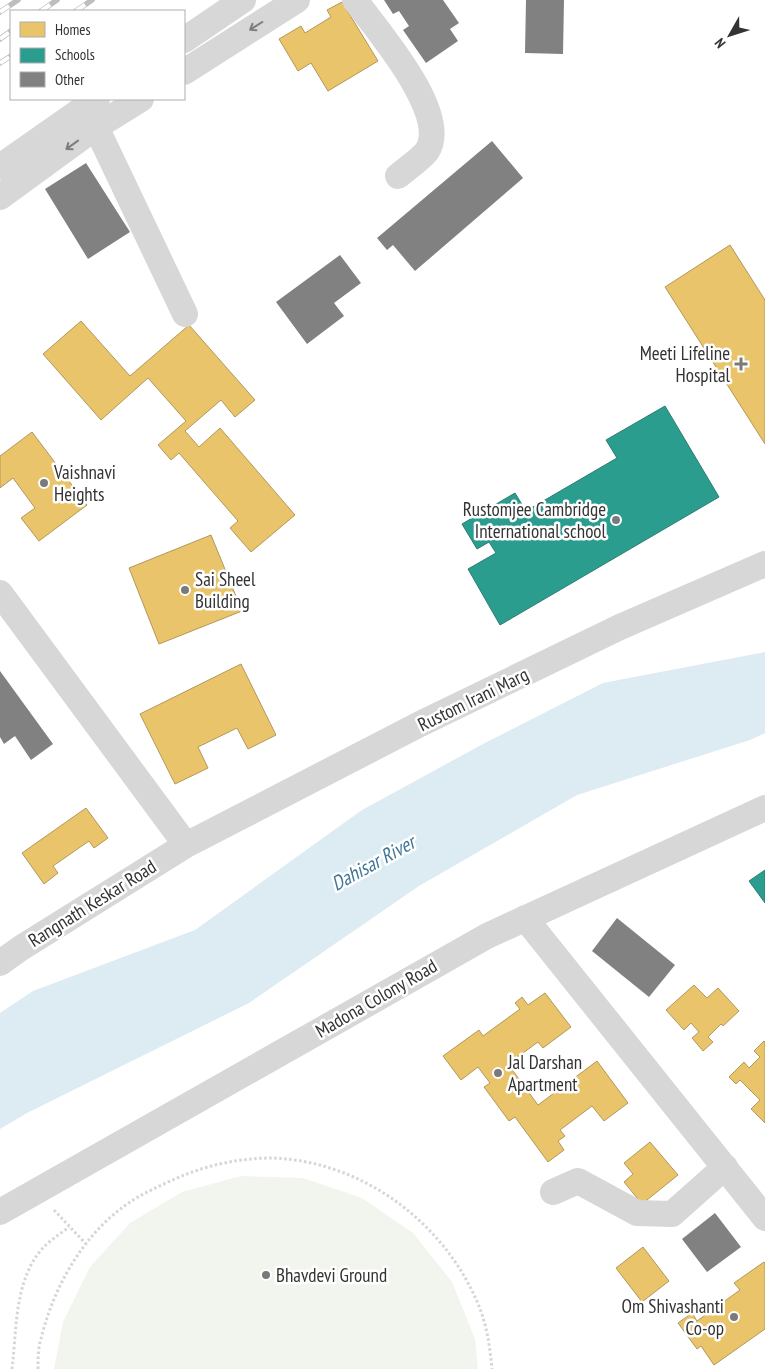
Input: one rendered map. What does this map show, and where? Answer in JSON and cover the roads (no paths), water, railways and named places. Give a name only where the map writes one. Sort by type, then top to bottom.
[{"type":"street","points":[[185,39],[244,0]]},
{"type":"street","points":[[185,71],[297,0]]},
{"type":"street","points":[[355,0],[417,85],[431,118],[431,138],[427,151],[398,176]]},
{"type":"street","points":[[0,167],[97,100]]},
{"type":"street","points":[[0,197],[96,127],[139,100]]},
{"type":"street","points":[[96,127],[185,314]]},
{"type":"street","name":"Rustom Irani Marg","points":[[186,845],[420,724],[620,627],[765,564]]},
{"type":"street","points":[[0,593],[186,845]]},
{"type":"street","name":"Madona Colony Road","points":[[0,1212],[486,936],[765,808]]},
{"type":"street","name":"Rangnath Keskar Road","points":[[0,963],[20,948],[186,845]]},
{"type":"street","points":[[525,918],[765,1218]]},
{"type":"street","points":[[553,1192],[578,1182],[637,1213],[672,1214],[725,1167]]},
{"type":"water","name":"Dahisar River","points":[[765,652],[765,733],[750,740],[577,795],[419,886],[249,1003],[27,1113],[0,1129],[0,1013],[33,991],[195,930],[362,810],[483,744],[603,683]]},
{"type":"railway","points":[[0,12],[18,0]]},
{"type":"railway","points":[[42,10],[57,0]]},
{"type":"railway","points":[[77,10],[92,0]]},
{"type":"railway","points":[[0,39],[10,32]]},
{"type":"railway","points":[[0,63],[10,57]]},
{"type":"place","name":"Meeti Lifeline Hospital","points":[[741,364]]},
{"type":"place","name":"Vaishnavi Heights","points":[[44,483]]},
{"type":"place","name":"Rustomjee Cambridge International school","points":[[616,520]]},
{"type":"place","name":"Sai Sheel Building","points":[[185,590]]},
{"type":"place","name":"Jal Darshan Apartment","points":[[498,1073]]},
{"type":"place","name":"Bhavdevi Ground","points":[[266,1275]]},
{"type":"place","name":"Om Shivashanti Co-op","points":[[734,1317]]}]
